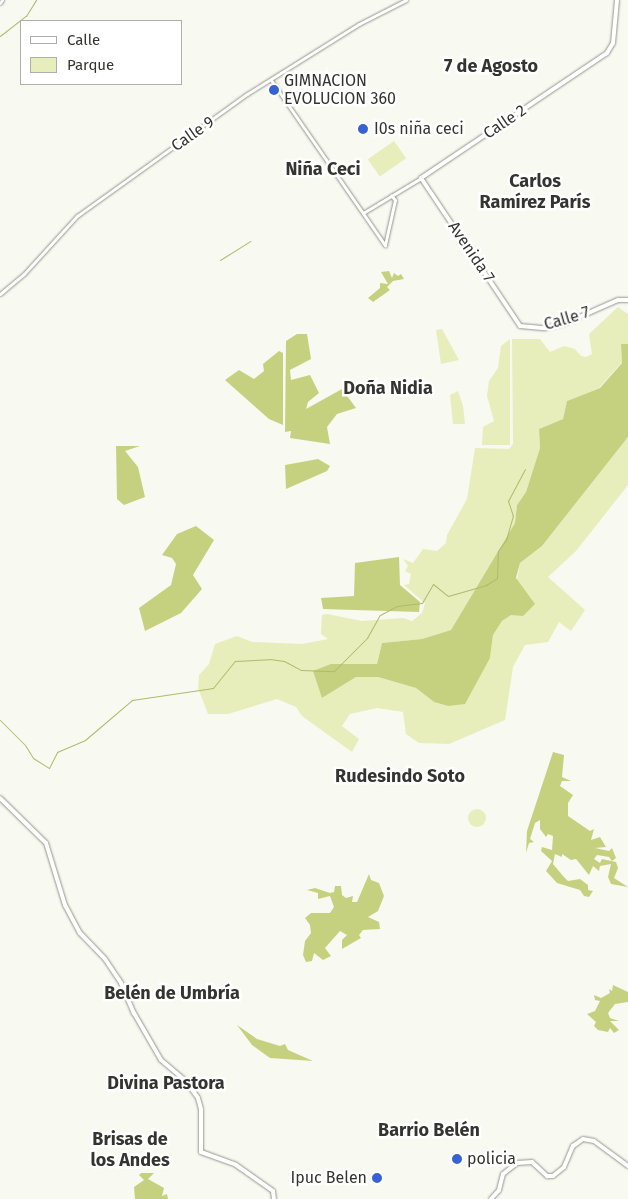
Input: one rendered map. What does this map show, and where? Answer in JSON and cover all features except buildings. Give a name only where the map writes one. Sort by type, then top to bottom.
[{"type":"main road","name":"Calle 2","points":[[421,178],[609,50],[614,39],[618,0]]},
{"type":"main road","name":"Avenida 7","points":[[421,178],[520,326]]},
{"type":"main road","name":"Calle 7","points":[[520,326],[544,328],[566,323],[613,303],[628,300]]},
{"type":"main road","points":[[0,798],[46,843],[65,905],[80,933],[105,959],[121,983],[134,1013],[161,1060],[185,1080],[202,1109],[201,1152],[236,1165],[273,1191],[274,1199]]},
{"type":"main road","points":[[491,1199],[499,1190],[505,1171],[525,1160],[537,1165],[547,1176],[553,1176],[564,1167],[574,1144],[588,1140],[628,1166]]},
{"type":"street","name":"Calle 9","points":[[0,294],[24,274],[72,220],[272,80],[359,24],[406,0]]},
{"type":"street","points":[[272,80],[385,245],[395,200],[392,195]]},
{"type":"street","name":"Calle 2","points":[[363,213],[421,178]]},
{"type":"green space","points":[[394,141],[406,158],[380,177],[368,159]]},
{"type":"green space","points":[[389,271],[392,278],[394,273],[398,276],[401,274],[404,279],[393,281],[387,287],[390,290],[373,302],[368,298],[380,288],[380,283],[388,284],[381,272]]},
{"type":"green space","points":[[618,307],[628,314],[628,344],[621,344],[622,362],[599,388],[567,401],[563,419],[539,429],[540,448],[526,492],[517,505],[515,523],[451,630],[422,639],[382,643],[377,664],[331,664],[322,698],[356,677],[378,677],[416,688],[434,702],[448,706],[490,658],[493,635],[502,621],[511,615],[520,563],[542,546],[628,437],[628,485],[576,551],[548,577],[585,610],[571,631],[559,622],[548,642],[525,645],[513,667],[505,720],[449,744],[419,743],[406,734],[403,712],[377,708],[350,714],[342,726],[359,739],[352,752],[302,716],[296,707],[277,699],[228,714],[208,714],[198,688],[199,675],[209,664],[215,644],[237,636],[252,642],[302,644],[328,639],[321,634],[322,615],[327,614],[362,621],[403,618],[412,621],[422,613],[425,603],[404,585],[409,584],[411,574],[405,571],[408,566],[403,559],[413,563],[423,549],[437,551],[446,543],[447,535],[467,499],[475,448],[509,449],[513,444],[512,339],[540,339],[550,352],[564,346],[575,349],[581,356],[586,357],[592,354],[589,334]]},
{"type":"green space","points":[[442,329],[459,360],[441,364],[436,330]]},
{"type":"green space","points":[[297,334],[307,334],[311,359],[290,370],[291,380],[310,375],[319,393],[308,402],[306,409],[342,389],[356,408],[337,414],[327,427],[330,444],[290,438],[291,431],[285,432],[286,341]]},
{"type":"green space","points":[[510,339],[510,445],[482,445],[483,427],[494,421],[487,396],[489,381],[498,368],[501,346]]},
{"type":"green space","points":[[621,344],[628,344],[628,437],[542,546],[520,563],[516,578],[535,604],[523,616],[511,615],[502,621],[493,635],[490,658],[465,704],[448,706],[434,702],[416,688],[378,677],[356,677],[322,698],[313,671],[331,664],[377,664],[382,643],[422,639],[451,630],[515,523],[517,505],[526,492],[540,448],[539,429],[563,419],[567,401],[600,388],[622,363]]},
{"type":"green space","points":[[279,351],[283,353],[283,425],[269,419],[225,380],[239,370],[254,379],[264,371],[263,364]]},
{"type":"green space","points":[[458,391],[463,406],[465,424],[453,424],[450,395]]},
{"type":"green space","points":[[116,446],[140,446],[125,451],[138,467],[145,497],[124,505],[117,499]]},
{"type":"green space","points":[[318,459],[330,466],[327,471],[286,489],[285,465]]},
{"type":"green space","points":[[196,526],[214,540],[193,575],[202,589],[181,613],[145,631],[139,608],[171,585],[176,564],[172,558],[162,555],[177,534]]},
{"type":"green space","points":[[399,557],[400,585],[420,602],[419,612],[323,609],[321,598],[354,596],[355,563]]},
{"type":"green space","points":[[553,752],[564,755],[562,777],[571,781],[562,781],[560,786],[573,795],[568,803],[568,816],[590,831],[594,829],[591,840],[600,837],[606,847],[595,848],[609,851],[612,848],[616,858],[612,861],[609,857],[597,855],[594,859],[600,863],[602,859],[616,862],[618,868],[614,878],[628,887],[611,884],[608,877],[611,864],[600,866],[599,871],[593,866],[589,875],[576,859],[571,860],[562,854],[562,857],[555,854],[553,864],[563,876],[568,881],[580,879],[588,885],[588,890],[593,891],[589,897],[584,896],[580,890],[557,883],[546,871],[552,861],[541,851],[542,847],[552,850],[553,836],[548,834],[546,837],[540,829],[540,820],[535,823],[530,839],[534,842],[529,843],[526,853],[527,831]]},
{"type":"green space","points":[[473,809],[481,809],[486,814],[484,825],[473,827],[468,822],[468,814]]},
{"type":"green space","points":[[369,874],[371,880],[379,883],[384,896],[378,911],[368,917],[379,922],[380,929],[363,930],[359,935],[361,938],[342,949],[342,940],[347,935],[340,931],[325,948],[331,956],[323,960],[314,953],[312,961],[306,962],[303,955],[305,941],[311,933],[310,925],[305,918],[311,913],[330,913],[334,907],[330,896],[318,899],[318,893],[307,890],[315,888],[330,893],[334,892],[335,886],[341,886],[342,895],[346,898],[353,896],[352,902],[357,902]]},
{"type":"green space","points":[[613,985],[628,992],[628,1002],[615,1004],[608,1013],[610,1018],[619,1021],[610,1021],[619,1030],[614,1033],[610,1028],[608,1032],[598,1030],[594,1026],[596,1022],[587,1014],[595,1011],[600,1001],[595,1000],[594,995],[601,998],[610,993],[609,989],[612,991]]},
{"type":"green space","points":[[237,1025],[257,1039],[280,1046],[285,1044],[288,1050],[313,1061],[270,1058],[252,1045]]},
{"type":"green space","points":[[141,1173],[154,1173],[148,1179],[164,1188],[162,1196],[167,1194],[168,1199],[135,1199],[134,1187],[144,1180],[139,1175]]},
{"type":"waterway","points":[[21,20],[26,16],[36,0]]},
{"type":"waterway","points":[[0,36],[20,21]]},
{"type":"waterway","points":[[220,260],[251,241]]},
{"type":"waterway","points":[[0,720],[25,745],[33,758],[49,768],[57,752],[85,740],[132,700],[213,688],[235,661],[270,659],[284,661],[301,670],[334,671],[367,638],[380,615],[397,606],[422,603],[433,584],[448,596],[486,585],[497,578],[498,551],[506,540],[513,516],[508,501],[525,469]]},
{"type":"place","name":"GIMNACION EVOLUCION 360","points":[[274,90]]},
{"type":"place","name":"I0s niña ceci","points":[[363,129]]},
{"type":"place","name":"policia","points":[[457,1159]]},
{"type":"place","name":"Ipuc Belen","points":[[377,1178]]},
{"type":"district","name":"7 de Agosto","points":[[491,66]]},
{"type":"district","name":"Niña Ceci","points":[[323,169]]},
{"type":"district","name":"Carlos Ramírez París","points":[[535,192]]},
{"type":"district","name":"Doña Nidia","points":[[388,388]]},
{"type":"district","name":"Rudesindo Soto","points":[[400,776]]},
{"type":"district","name":"Belén de Umbría","points":[[172,993]]},
{"type":"district","name":"Divina Pastora","points":[[166,1083]]},
{"type":"district","name":"Barrio Belén","points":[[429,1130]]},
{"type":"district","name":"Brisas de los Andes","points":[[130,1150]]}]
